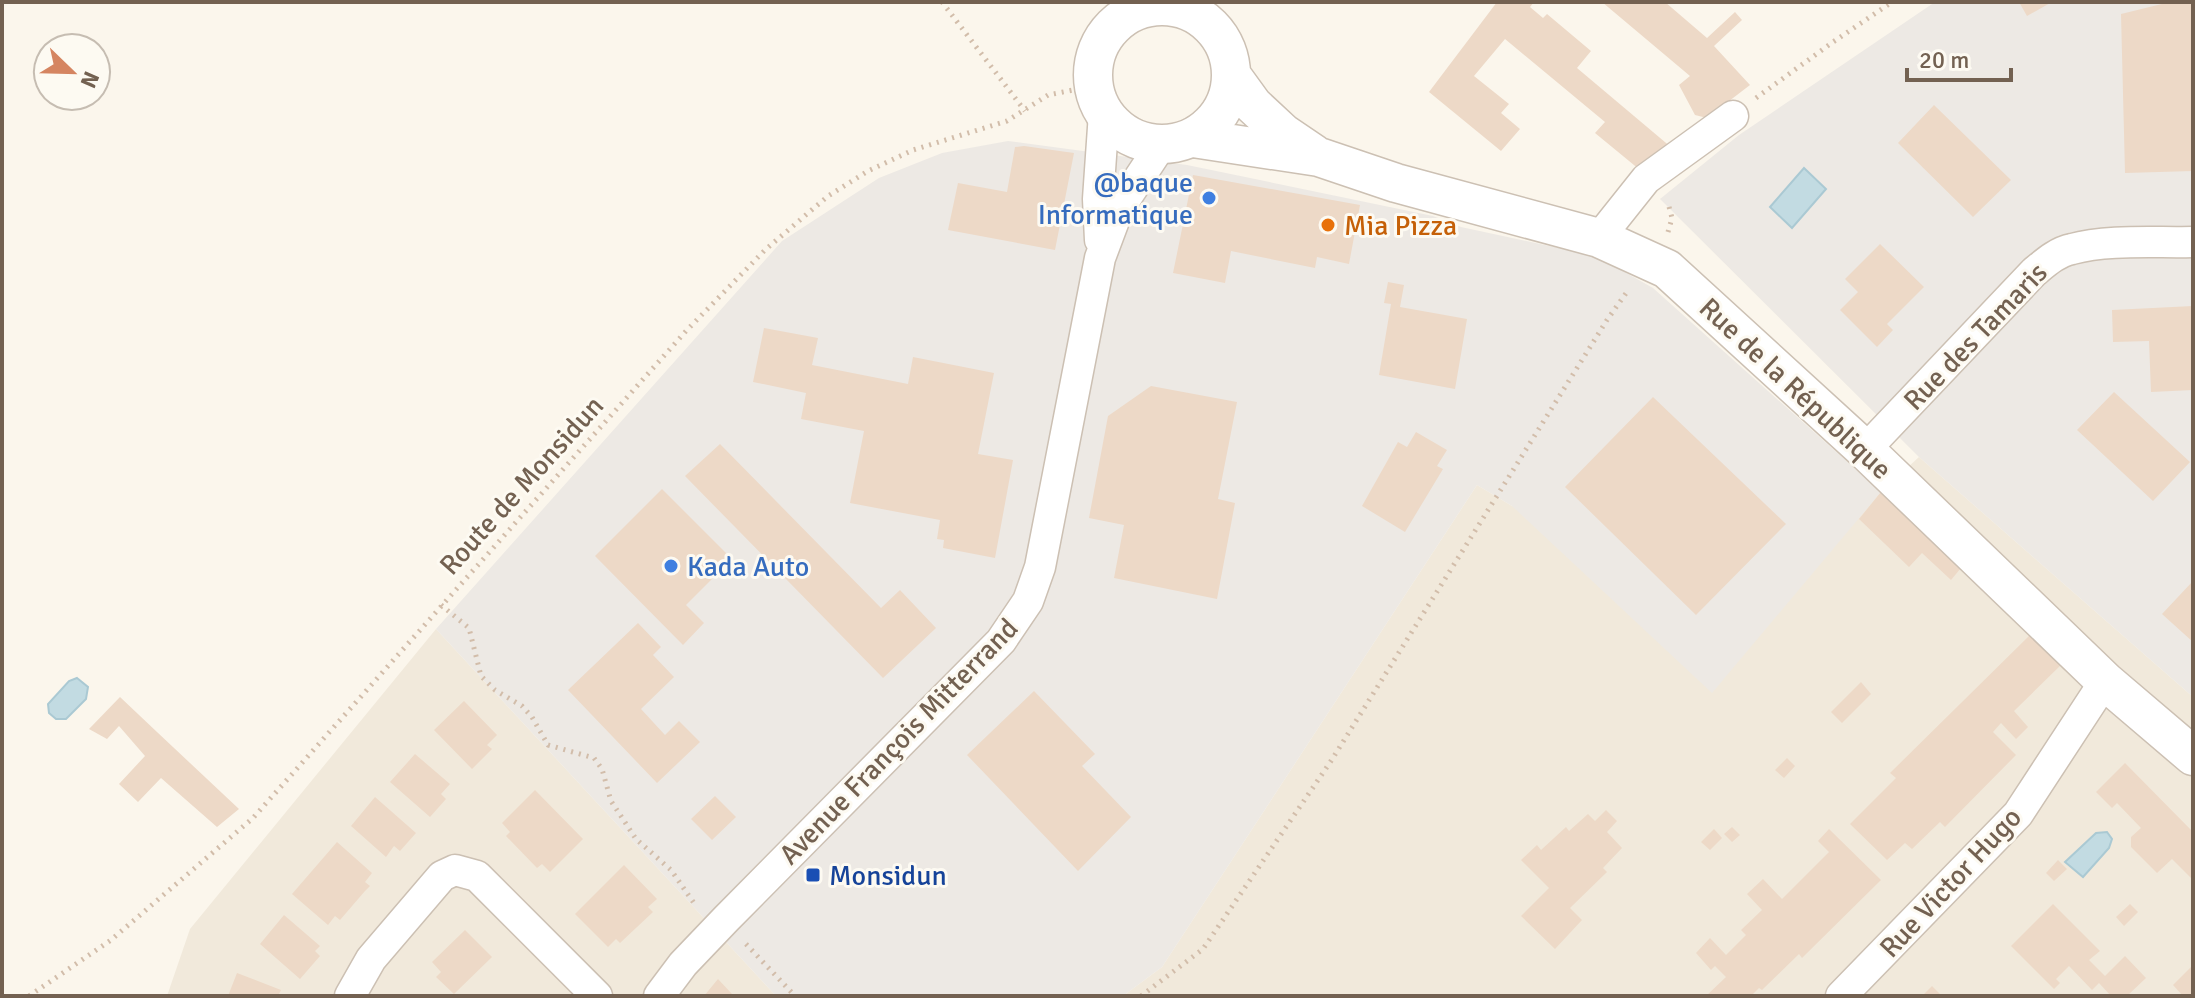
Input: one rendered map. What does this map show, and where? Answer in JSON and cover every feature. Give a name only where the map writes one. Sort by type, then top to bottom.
[{"type":"street","points":[[1091,2],[1102,41]]},
{"type":"street","points":[[1159,4],[1192,12],[1205,20],[1225,45],[1232,76],[1230,91],[1217,119],[1206,130],[1177,141],[1144,143],[1114,126],[1100,104],[1093,76],[1095,58],[1113,26],[1127,15],[1159,4]]},
{"type":"street","name":"Rue de la République","points":[[1232,76],[1253,105],[1283,133],[1319,157]]},
{"type":"street","name":"Avenue François Mitterrand","points":[[1100,104],[1100,258]]},
{"type":"street","points":[[1599,238],[1646,179],[1733,116]]},
{"type":"street","name":"Rue de la République","points":[[1177,141],[1319,157],[1396,183],[1599,238],[1667,269],[1865,450],[2105,681],[2193,756]]},
{"type":"street","name":"Avenue François Mitterrand","points":[[659,996],[683,964],[1001,641],[1028,601],[1040,567],[1100,258],[1118,210],[1177,141]]},
{"type":"street","name":"Rue des Tamaris","points":[[1865,450],[2034,272],[2052,258],[2070,249],[2101,244],[2193,242]]},
{"type":"street","name":"Rue Victor Hugo","points":[[1841,996],[2018,814],[2105,681]]},
{"type":"street","points":[[350,996],[371,959],[442,876],[455,870],[477,876],[597,996]]},
{"type":"path","points":[[942,2],[1025,111]]},
{"type":"path","points":[[1733,116],[1892,2]]},
{"type":"path","name":"Route de Monsidun","points":[[29,996],[111,940],[253,818],[686,331],[765,250],[828,196],[868,171],[913,150],[1007,121],[1048,95],[1078,89],[1100,104]]},
{"type":"path","points":[[1141,996],[1203,949],[1331,761],[1607,320],[1671,228],[1670,204],[1646,179]]},
{"type":"path","points":[[441,605],[469,628],[481,676],[495,690],[522,706],[548,745],[594,758],[602,769],[611,801],[636,839],[671,870],[714,932],[746,944],[795,996]]},
{"type":"shaded area","points":[[1935,2],[2193,2],[2193,697],[1919,457],[1660,199],[1739,135]]},
{"type":"shaded area","points":[[1008,141],[1187,165],[1433,216],[1461,227],[1596,256],[1653,288],[1881,492],[1712,693],[1512,506],[1477,485],[1162,967],[1123,996],[776,996],[436,629],[782,241],[879,178],[942,153]]},
{"type":"shaded area","points":[[1919,457],[2193,697],[2193,996],[1123,996],[1162,967],[1477,485],[1512,506],[1881,492]]},
{"type":"shaded area","points":[[436,629],[776,996],[167,996],[190,929]]},
{"type":"water","points":[[1804,168],[1826,189],[1792,228],[1770,207]]},
{"type":"water","points":[[77,678],[88,687],[86,699],[66,719],[56,719],[49,713],[48,704],[69,681]]},
{"type":"water","points":[[2107,832],[2112,839],[2109,848],[2083,877],[2065,862],[2096,833]]},
{"type":"building","points":[[1497,2],[1534,2],[1530,7],[1543,18],[1547,14],[1591,51],[1577,68],[1672,148],[1640,170],[1595,133],[1605,122],[1505,39],[1474,76],[1509,104],[1501,113],[1520,129],[1501,151],[1429,92]]},
{"type":"building","points":[[1602,2],[1665,2],[1707,38],[1735,12],[1742,20],[1714,46],[1750,85],[1707,118],[1695,115],[1679,85],[1690,76]]},
{"type":"building","points":[[2019,2],[2052,2],[2027,16]]},
{"type":"building","points":[[2170,2],[2193,2],[2193,171],[2125,173],[2121,14]]},
{"type":"building","points":[[1934,105],[2011,180],[1973,217],[1898,143]]},
{"type":"building","points":[[1015,147],[1074,153],[1055,250],[948,230],[958,183],[1007,192]]},
{"type":"building","points":[[1193,175],[1360,205],[1349,264],[1317,257],[1315,268],[1231,251],[1225,283],[1173,273]]},
{"type":"building","points":[[1880,244],[1924,287],[1887,324],[1893,330],[1877,347],[1840,310],[1858,292],[1845,279]]},
{"type":"building","points":[[1388,282],[1404,285],[1400,307],[1467,319],[1455,389],[1379,375],[1391,304],[1384,303]]},
{"type":"building","points":[[2193,306],[2193,390],[2151,392],[2149,341],[2113,342],[2112,310]]},
{"type":"building","points":[[764,328],[818,338],[812,365],[908,384],[913,357],[994,373],[978,454],[1013,460],[995,558],[943,548],[944,540],[937,539],[940,520],[850,503],[864,431],[801,419],[806,393],[753,382]]},
{"type":"building","points":[[1151,386],[1237,402],[1218,499],[1235,503],[1217,599],[1114,578],[1124,525],[1089,518],[1108,416]]},
{"type":"building","points":[[2114,392],[2190,462],[2153,501],[2077,430]]},
{"type":"building","points":[[1653,397],[1786,524],[1696,615],[1565,487]]},
{"type":"building","points":[[1416,432],[1447,450],[1437,466],[1443,469],[1405,532],[1362,506],[1398,442],[1407,447]]},
{"type":"building","points":[[720,444],[881,608],[900,590],[936,628],[883,678],[685,476]]},
{"type":"building","points":[[662,489],[732,559],[686,605],[704,623],[683,645],[595,556]]},
{"type":"building","points":[[1881,492],[1961,568],[1951,580],[1922,553],[1909,567],[1859,519]]},
{"type":"building","points":[[2193,581],[2193,642],[2162,614]]},
{"type":"building","points":[[638,623],[661,647],[653,655],[674,677],[641,709],[665,735],[679,721],[700,742],[657,783],[568,690]]},
{"type":"building","points":[[2031,634],[2063,663],[2014,711],[2028,727],[2016,739],[2001,723],[1993,732],[2016,755],[1945,827],[1940,822],[1912,849],[1905,843],[1887,860],[1850,824],[1896,778],[1890,773]]},
{"type":"building","points":[[1861,682],[1871,694],[1842,723],[1831,712]]},
{"type":"building","points":[[1034,691],[1095,754],[1082,766],[1131,817],[1078,871],[967,755]]},
{"type":"building","points":[[120,697],[239,809],[217,827],[161,778],[138,802],[119,784],[145,756],[119,726],[107,739],[89,729]]},
{"type":"building","points":[[464,701],[497,735],[487,745],[492,749],[472,769],[434,730]]},
{"type":"building","points":[[415,754],[450,784],[441,794],[446,799],[430,817],[390,782]]},
{"type":"building","points":[[1787,758],[1795,766],[1784,778],[1775,770]]},
{"type":"building","points":[[2125,763],[2193,832],[2193,880],[2172,859],[2157,873],[2131,847],[2131,837],[2141,828],[2117,803],[2112,808],[2096,792]]},
{"type":"building","points":[[535,790],[583,839],[550,872],[542,864],[537,868],[506,836],[510,832],[502,823]]},
{"type":"building","points":[[715,796],[736,817],[712,840],[691,819]]},
{"type":"building","points":[[375,797],[416,833],[400,851],[394,846],[386,857],[351,826]]},
{"type":"building","points":[[1606,810],[1617,821],[1607,832],[1622,848],[1603,868],[1607,872],[1570,908],[1582,920],[1555,949],[1521,916],[1549,888],[1521,860],[1537,845],[1541,850],[1566,827],[1569,831],[1588,814],[1595,821]]},
{"type":"building","points":[[1732,827],[1740,835],[1732,842],[1724,834]]},
{"type":"building","points":[[1714,829],[1722,838],[1710,850],[1701,842]]},
{"type":"building","points":[[1829,829],[1881,880],[1802,958],[1799,954],[1762,990],[1759,988],[1751,996],[1706,996],[1726,977],[1715,966],[1711,970],[1696,953],[1710,938],[1726,955],[1746,935],[1741,930],[1762,910],[1747,894],[1763,879],[1782,899],[1829,852],[1818,841]]},
{"type":"building","points":[[337,842],[372,873],[365,882],[370,886],[340,920],[335,916],[328,925],[292,894]]},
{"type":"building","points":[[2058,860],[2067,869],[2054,881],[2046,873]]},
{"type":"building","points":[[624,865],[657,899],[648,907],[653,912],[620,943],[616,939],[608,947],[575,914]]},
{"type":"building","points":[[2053,904],[2100,951],[2089,960],[2105,976],[2125,956],[2146,978],[2127,996],[2111,996],[2099,983],[2092,990],[2069,966],[2056,979],[2060,983],[2054,989],[2011,946]]},
{"type":"building","points":[[2130,904],[2138,912],[2124,926],[2116,917]]},
{"type":"building","points":[[284,915],[320,946],[315,951],[320,956],[300,979],[260,944]]},
{"type":"building","points":[[465,930],[492,957],[454,994],[436,977],[441,972],[432,962]]},
{"type":"building","points":[[2193,965],[2193,996],[2183,996],[2173,985]]},
{"type":"building","points":[[237,973],[281,990],[278,996],[228,996]]},
{"type":"building","points":[[718,979],[732,994],[704,996]]},
{"type":"building","points":[[1932,986],[1942,996],[1922,996]]},
{"type":"place","name":"@baque Informatique","points":[[1209,198]]},
{"type":"place","name":"Mia Pizza","points":[[1328,225]]},
{"type":"place","name":"Kada Auto","points":[[671,566]]},
{"type":"place","name":"Monsidun","points":[[813,875]]}]
